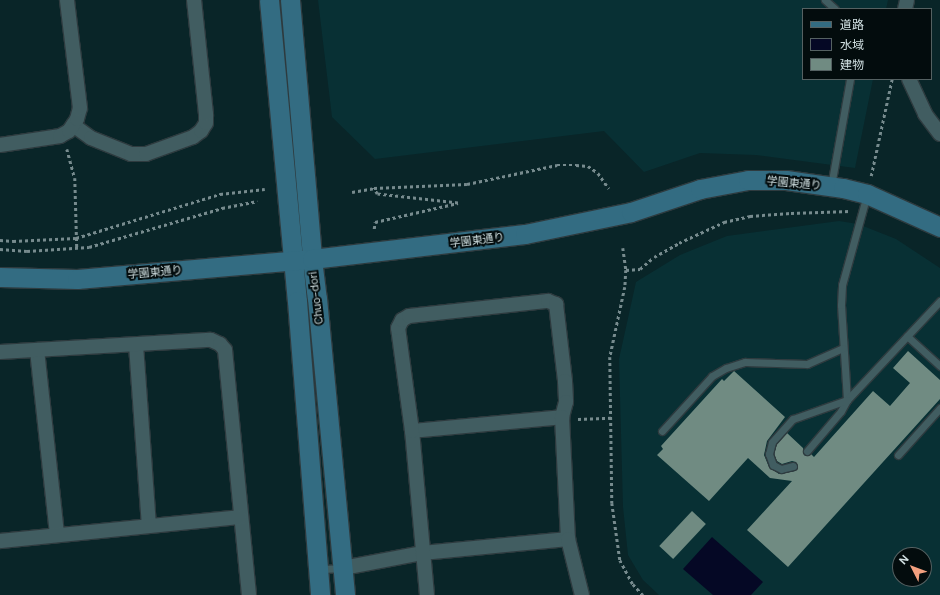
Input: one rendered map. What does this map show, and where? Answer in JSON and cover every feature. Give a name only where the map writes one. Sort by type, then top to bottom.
[{"type":"street","points":[[0,145],[60,136],[69,131],[78,118],[80,108],[67,0]]},
{"type":"street","points":[[73,125],[91,138],[131,154],[146,154],[193,138],[201,131],[206,123],[206,114],[194,0]]},
{"type":"street","name":"Chuo-dori","points":[[269,0],[320,595]]},
{"type":"street","name":"Chuo-dori","points":[[290,0],[312,259],[345,595]]},
{"type":"street","points":[[909,80],[925,114],[940,134]]},
{"type":"street","name":"学園東通り","points":[[0,277],[77,279],[312,259],[526,234],[631,212],[700,189],[748,180],[786,180],[831,186],[867,194],[940,227]]},
{"type":"street","points":[[426,595],[412,431],[398,328],[402,320],[409,316],[548,301],[556,304],[565,381],[566,402],[562,417],[568,539],[582,595]]},
{"type":"street","points":[[0,352],[211,340],[220,344],[225,350],[240,516],[249,595]]},
{"type":"street","points":[[136,345],[149,526]]},
{"type":"street","points":[[37,350],[57,536]]},
{"type":"street","points":[[412,431],[562,417]]},
{"type":"street","points":[[0,541],[240,516]]},
{"type":"street","points":[[343,568],[422,553],[568,539]]},
{"type":"lane","points":[[825,0],[834,8]]},
{"type":"lane","points":[[831,186],[850,80]]},
{"type":"lane","points":[[847,400],[841,305],[842,285],[867,194]]},
{"type":"lane","points":[[807,451],[841,411],[847,400],[940,301]]},
{"type":"lane","points":[[907,336],[940,366]]},
{"type":"lane","points":[[662,431],[712,376],[726,368],[745,362],[808,364],[844,348]]},
{"type":"lane","points":[[793,466],[781,469],[773,465],[768,454],[772,442],[793,419],[847,400]]},
{"type":"lane","points":[[898,454],[940,408]]},
{"type":"lane","points":[[318,569],[343,568]]},
{"type":"path","points":[[867,194],[892,80]]},
{"type":"path","points":[[60,136],[67,149],[75,178],[77,248]]},
{"type":"path","points":[[352,192],[374,188],[467,184],[557,165],[588,166],[598,173],[609,189]]},
{"type":"path","points":[[374,188],[377,194],[458,203],[375,222],[374,229]]},
{"type":"path","points":[[0,240],[76,238],[207,198],[265,189]]},
{"type":"path","points":[[0,250],[27,251],[89,247],[222,208],[258,201]]},
{"type":"path","points":[[626,270],[640,269],[654,257],[678,243],[724,222],[750,216],[791,212],[842,210],[863,213]]},
{"type":"path","points":[[623,248],[626,270],[625,287],[610,357],[612,503],[620,560],[633,584],[643,595]]},
{"type":"path","points":[[562,417],[571,419],[611,418]]},
{"type":"shaded area","points":[[318,0],[888,0],[886,8],[802,8],[802,80],[873,80],[855,168],[756,155],[700,153],[644,172],[604,131],[375,159],[332,117]]},
{"type":"shaded area","points":[[839,221],[858,224],[896,239],[940,268],[940,595],[659,595],[643,580],[628,555],[623,507],[619,359],[636,282],[680,255],[727,236]]},
{"type":"water","points":[[712,537],[763,582],[751,595],[713,595],[683,569]]},
{"type":"building","points":[[908,351],[940,380],[940,399],[788,567],[747,530],[792,481],[770,478],[748,458],[709,501],[657,455],[663,449],[661,446],[722,379],[724,381],[734,371],[785,417],[767,441],[764,455],[769,467],[779,474],[795,471],[798,467],[796,462],[792,461],[782,464],[777,461],[774,454],[777,444],[787,433],[803,448],[804,455],[806,456],[811,454],[814,457],[873,391],[890,406],[910,383],[893,368]]},
{"type":"building","points":[[692,511],[706,524],[673,559],[659,546]]}]
